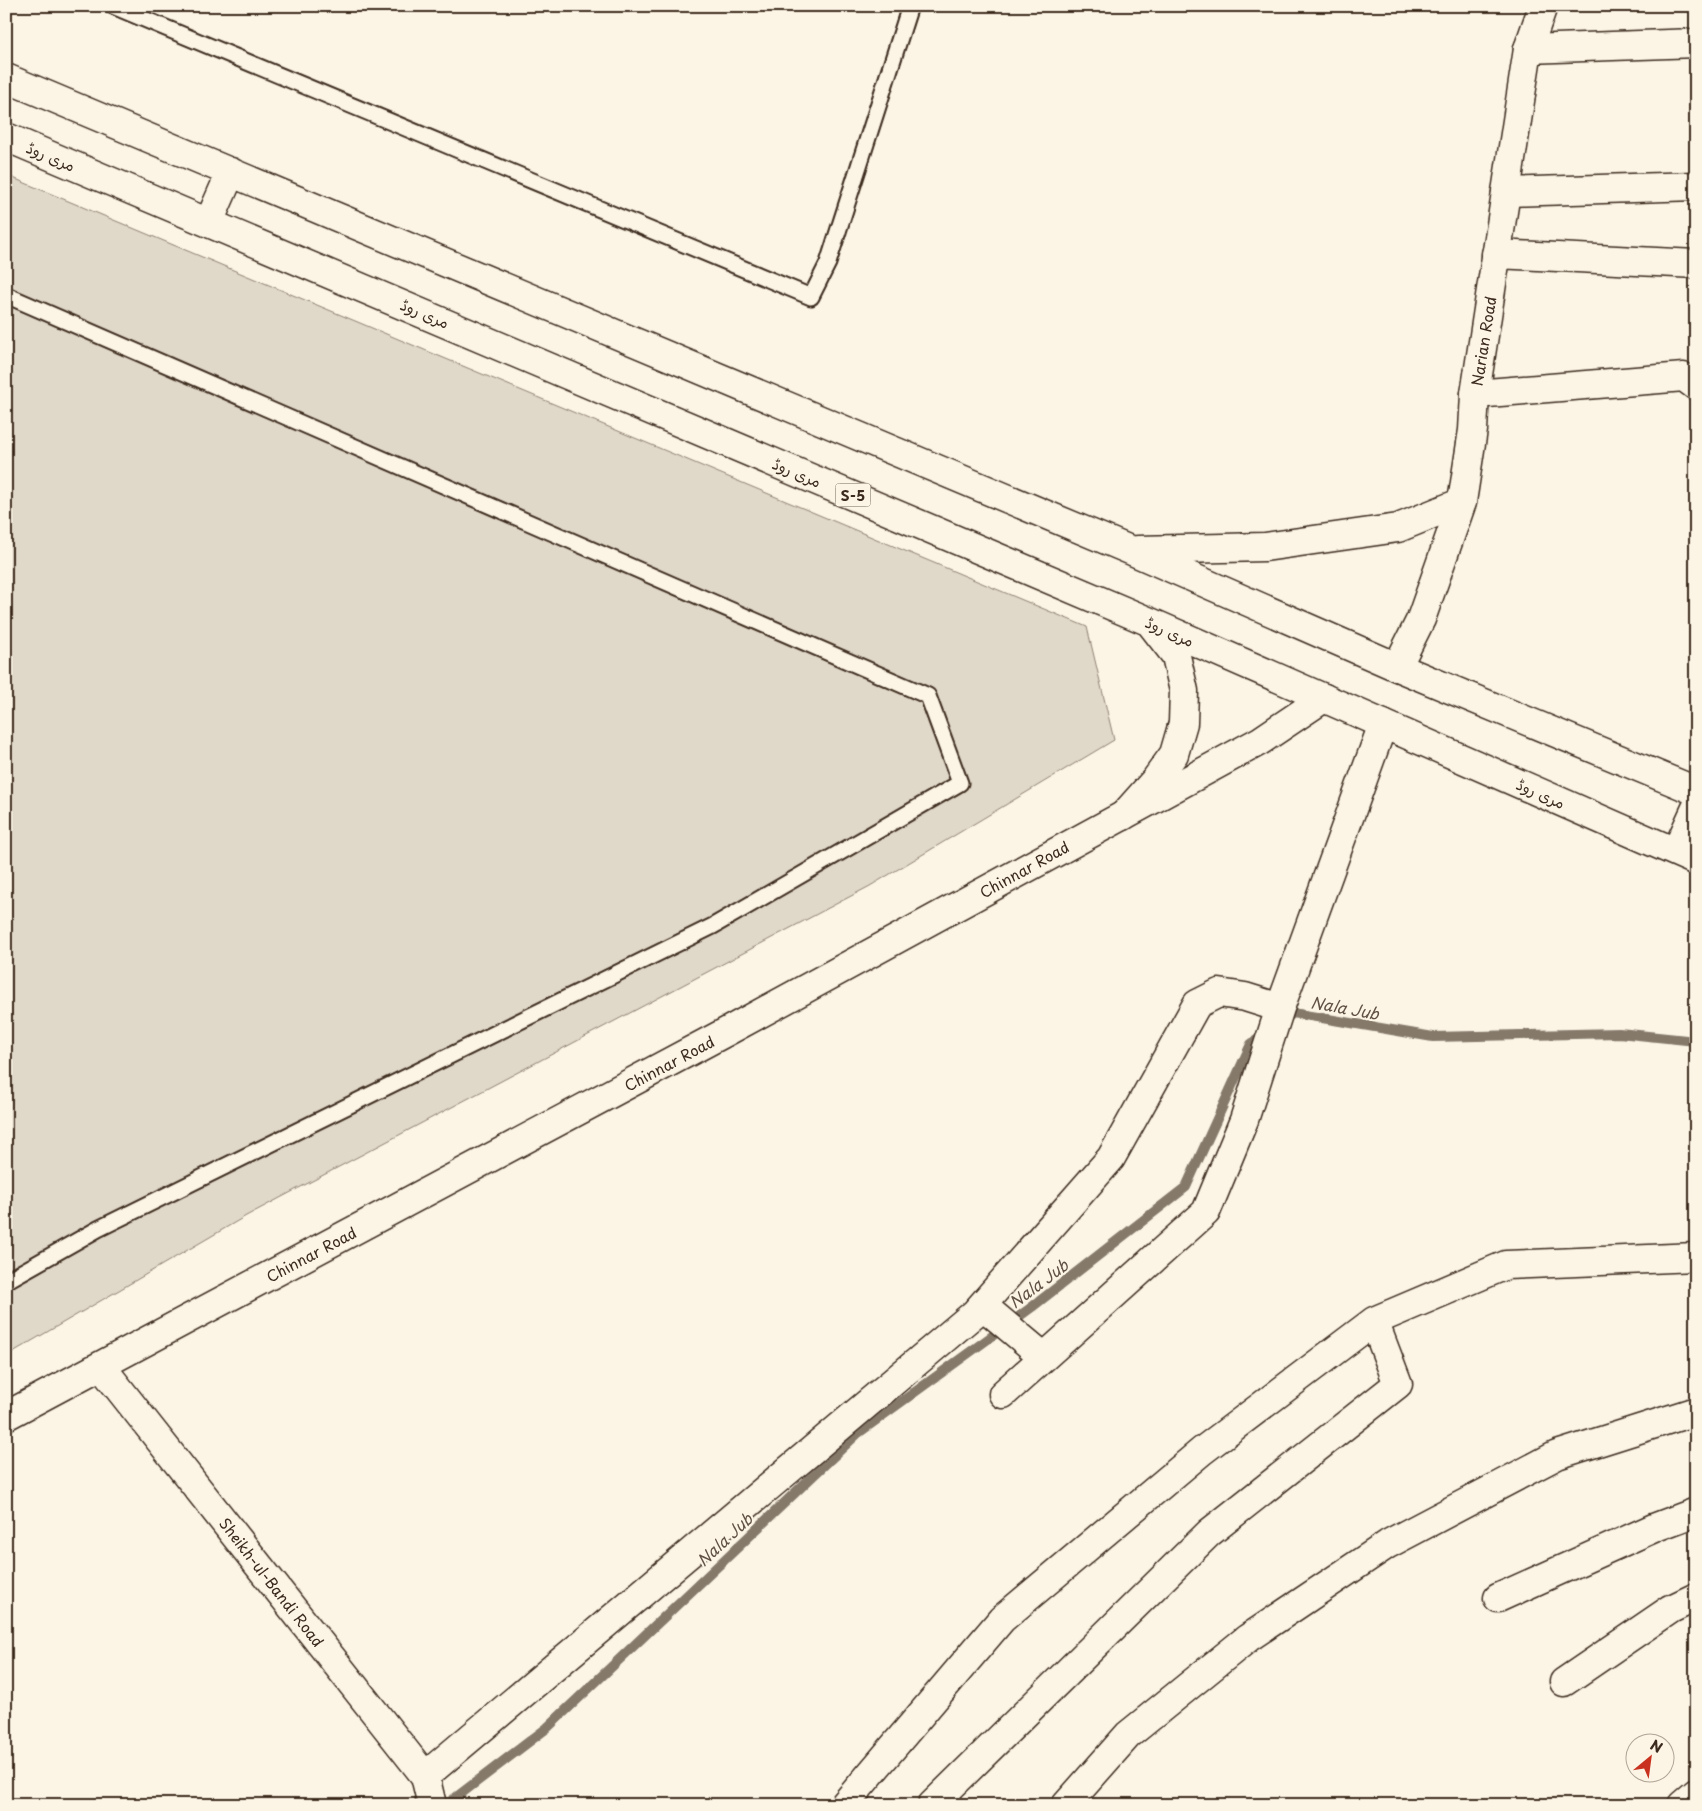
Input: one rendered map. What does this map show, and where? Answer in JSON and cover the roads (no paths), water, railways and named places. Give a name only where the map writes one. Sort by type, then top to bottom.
[{"type":"main road","name":"Narian Road","points":[[1397,667],[1421,619],[1462,502],[1475,394],[1528,49],[1543,6]]},
{"type":"main road","points":[[1528,49],[1696,43]]},
{"type":"main road","points":[[6,78],[1130,550],[1397,667],[1696,790]]},
{"type":"main road","name":"مری روڈ","points":[[6,137],[1150,622],[1686,856]]},
{"type":"main road","points":[[209,222],[231,172]]},
{"type":"main road","points":[[1506,192],[1696,186]]},
{"type":"main road","points":[[1496,254],[1696,264]]},
{"type":"main road","points":[[1475,394],[1684,377],[1696,386]]},
{"type":"main road","points":[[1130,550],[1264,547],[1398,528],[1462,502]]},
{"type":"main road","points":[[1123,816],[1156,779],[1174,754],[1183,723],[1184,691],[1176,656],[1150,622]]},
{"type":"main road","name":"Chinnar Road","points":[[6,1416],[717,1037],[1123,816],[1260,741],[1324,698]]},
{"type":"main road","points":[[1003,1394],[1206,1212],[1244,1120],[1280,1008],[1383,724]]},
{"type":"main road","points":[[1686,856],[1696,808]]},
{"type":"main road","points":[[429,1793],[975,1313],[987,1310],[1111,1158],[1197,1004],[1219,994],[1245,997],[1280,1008]]},
{"type":"main road","points":[[844,1805],[1002,1619],[1202,1451],[1374,1321],[1506,1265],[1696,1257]]},
{"type":"main road","points":[[987,1310],[1044,1357]]},
{"type":"main road","points":[[932,1805],[1208,1533],[1398,1384],[1374,1321]]},
{"type":"main road","name":"Sheikh-ul-Bandi Road","points":[[101,1366],[429,1793]]},
{"type":"main road","points":[[1066,1805],[1128,1735],[1248,1638],[1388,1544],[1557,1455],[1696,1411]]},
{"type":"main road","points":[[1498,1598],[1656,1527],[1696,1512]]},
{"type":"main road","points":[[1564,1682],[1671,1609],[1696,1597]]},
{"type":"main road","points":[[1682,1805],[1696,1793]]},
{"type":"lane","points":[[113,6],[811,297],[828,263],[910,6]]},
{"type":"lane","points":[[6,295],[928,696],[960,783],[713,926],[98,1229],[6,1281]]},
{"type":"waterway","name":"Nala Jub","points":[[1283,1021],[1293,1013],[1433,1037],[1619,1033],[1696,1041]]},
{"type":"waterway","name":"Nala Jub","points":[[446,1805],[547,1728],[857,1434],[1032,1307],[1186,1187],[1251,1044],[1265,1034]]}]
